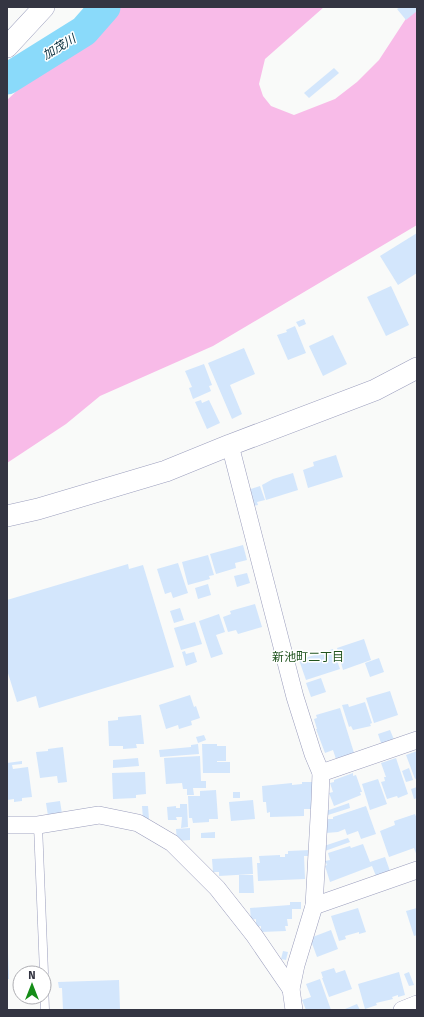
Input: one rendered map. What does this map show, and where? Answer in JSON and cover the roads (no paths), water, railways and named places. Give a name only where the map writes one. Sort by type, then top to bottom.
[{"type":"street","points":[[7,47],[44,7]]},
{"type":"street","points":[[7,516],[38,509],[166,471],[375,390],[417,368]]},
{"type":"street","points":[[230,445],[295,697],[313,754],[321,773],[314,906],[296,965],[291,989],[294,1010]]},
{"type":"street","points":[[321,773],[417,740]]},
{"type":"street","points":[[7,825],[38,825],[99,815],[138,823],[172,843],[217,888],[254,935],[291,989]]},
{"type":"street","points":[[314,906],[417,870]]},
{"type":"street","points":[[402,1010],[417,1004]]},
{"type":"lane","points":[[38,825],[44,965]]},
{"type":"waterway","name":"加茂川","points":[[7,79],[84,31],[105,7]]},
{"type":"district","name":"新池町二丁目","points":[[308,657]]}]
